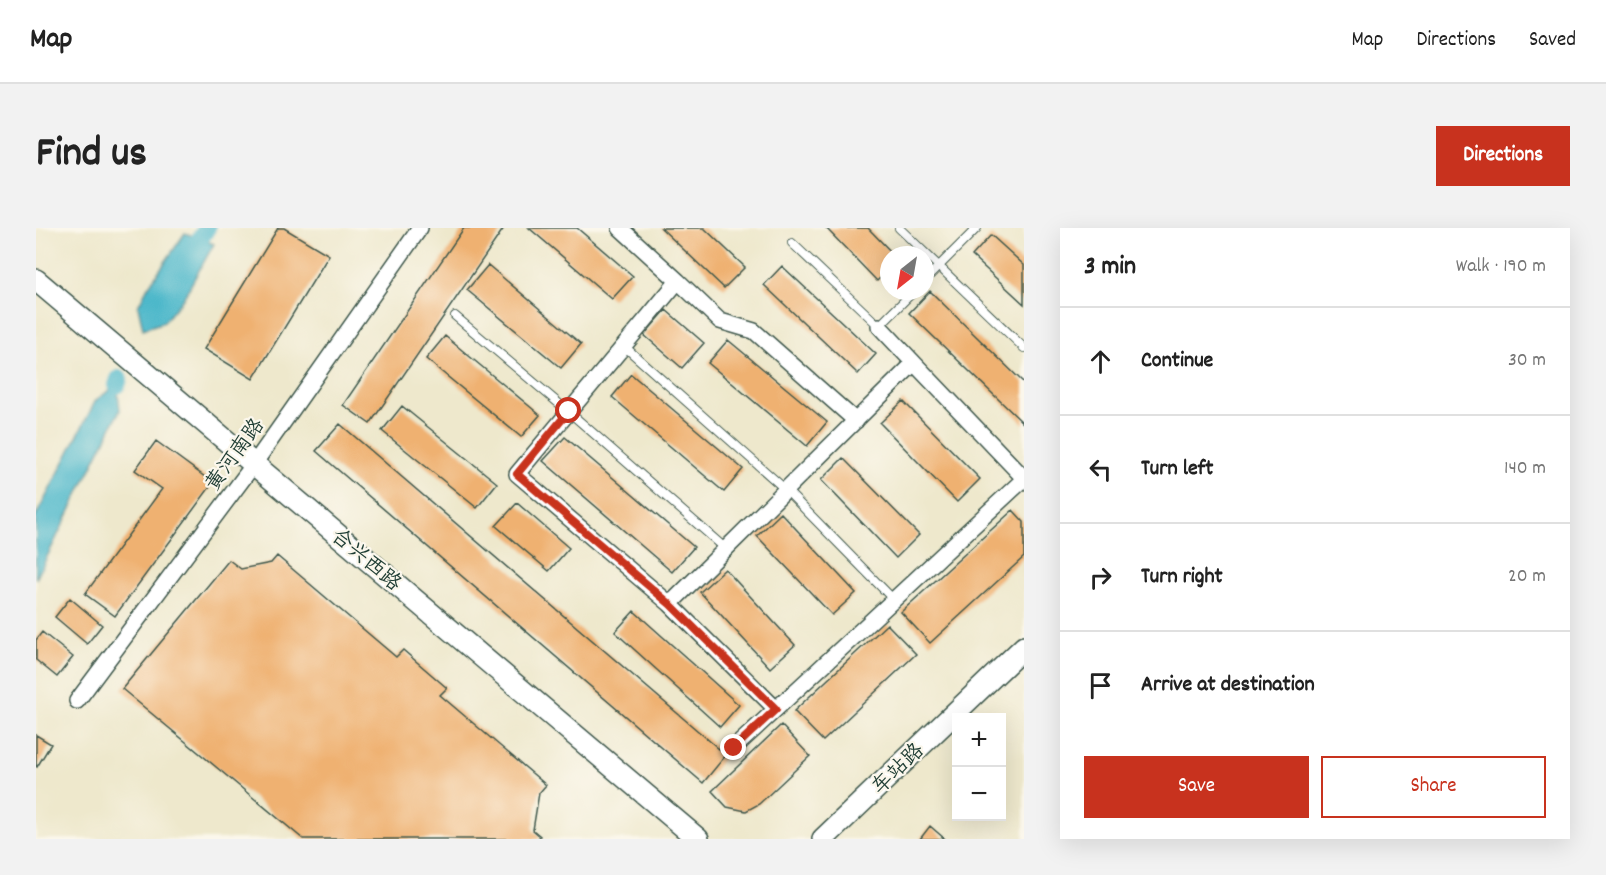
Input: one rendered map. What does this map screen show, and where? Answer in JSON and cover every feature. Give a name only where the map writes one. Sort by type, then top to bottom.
[{"type":"street","name":"黄河南路","points":[[77,701],[254,464],[420,228]]},
{"type":"street","points":[[621,228],[720,321],[754,331],[855,421]]},
{"type":"street","name":"合兴西路","points":[[36,280],[698,839]]},
{"type":"street","points":[[678,281],[517,474],[670,604],[776,709]]},
{"type":"street","points":[[734,748],[1024,478],[879,326]]},
{"type":"street","points":[[670,604],[914,363]]},
{"type":"street","name":"车站路","points":[[823,839],[1024,647]]},
{"type":"lane","points":[[899,228],[1024,348]]},
{"type":"lane","points":[[934,271],[976,228]]},
{"type":"lane","points":[[792,243],[879,326],[905,300]]},
{"type":"lane","points":[[454,316],[569,411],[726,549]]},
{"type":"lane","points":[[624,345],[786,490],[894,600]]},
{"type":"water","points":[[185,233],[214,244],[184,297],[164,322],[143,329],[138,306],[148,287]]},
{"type":"water","points":[[117,385],[120,410],[36,579],[36,516],[96,400]]},
{"type":"building","points":[[278,228],[284,228],[329,255],[253,379],[204,349]]},
{"type":"building","points":[[464,228],[504,228],[370,424],[343,405]]},
{"type":"building","points":[[529,228],[577,228],[633,276],[612,299]]},
{"type":"building","points":[[661,228],[704,228],[745,267],[724,288]]},
{"type":"building","points":[[826,228],[868,228],[885,246],[880,246],[880,278],[877,281]]},
{"type":"building","points":[[991,235],[1024,265],[1024,304],[972,256]]},
{"type":"building","points":[[488,265],[581,344],[561,368],[467,290]]},
{"type":"building","points":[[782,266],[876,354],[858,374],[764,285]]},
{"type":"building","points":[[934,295],[1024,383],[1024,424],[909,313],[921,300],[934,300]]},
{"type":"building","points":[[666,310],[704,343],[682,368],[644,335]]},
{"type":"building","points":[[445,336],[540,415],[521,437],[426,359]]},
{"type":"building","points":[[728,340],[827,422],[807,446],[708,363]]},
{"type":"building","points":[[631,374],[743,469],[724,492],[612,397]]},
{"type":"building","points":[[903,401],[980,479],[957,502],[880,423]]},
{"type":"building","points":[[402,406],[497,483],[477,508],[382,431]]},
{"type":"building","points":[[340,424],[726,755],[703,783],[316,451]]},
{"type":"building","points":[[565,437],[694,547],[672,572],[543,461]]},
{"type":"building","points":[[156,441],[213,483],[115,616],[85,594],[162,489],[135,470]]},
{"type":"building","points":[[843,458],[919,535],[896,558],[821,480]]},
{"type":"building","points":[[517,503],[569,548],[549,571],[496,526]]},
{"type":"building","points":[[1013,510],[1024,522],[1024,557],[930,643],[901,612]]},
{"type":"building","points":[[781,513],[856,593],[832,615],[757,536]]},
{"type":"building","points":[[277,556],[396,657],[403,650],[447,688],[440,695],[546,785],[539,793],[533,830],[540,836],[538,839],[303,839],[122,689],[229,560],[241,569],[271,563]]},
{"type":"building","points":[[725,569],[795,645],[770,668],[700,592]]},
{"type":"building","points":[[70,598],[102,625],[87,644],[55,617]]},
{"type":"building","points":[[634,611],[739,705],[720,727],[615,632]]},
{"type":"building","points":[[887,624],[916,654],[823,741],[794,711]]},
{"type":"building","points":[[42,632],[73,657],[57,677],[36,660],[36,640]]},
{"type":"building","points":[[781,725],[810,756],[759,804],[746,811],[727,807],[712,791]]},
{"type":"building","points":[[36,735],[51,744],[37,767],[36,766]]},
{"type":"building","points":[[930,826],[945,839],[920,839]]},
{"type":"waterway","points":[[187,259],[207,228]]},
{"type":"waterway","points":[[117,385],[119,379]]},
{"type":"route","points":[[569,411],[517,474],[670,604],[776,709],[734,748]]}]
